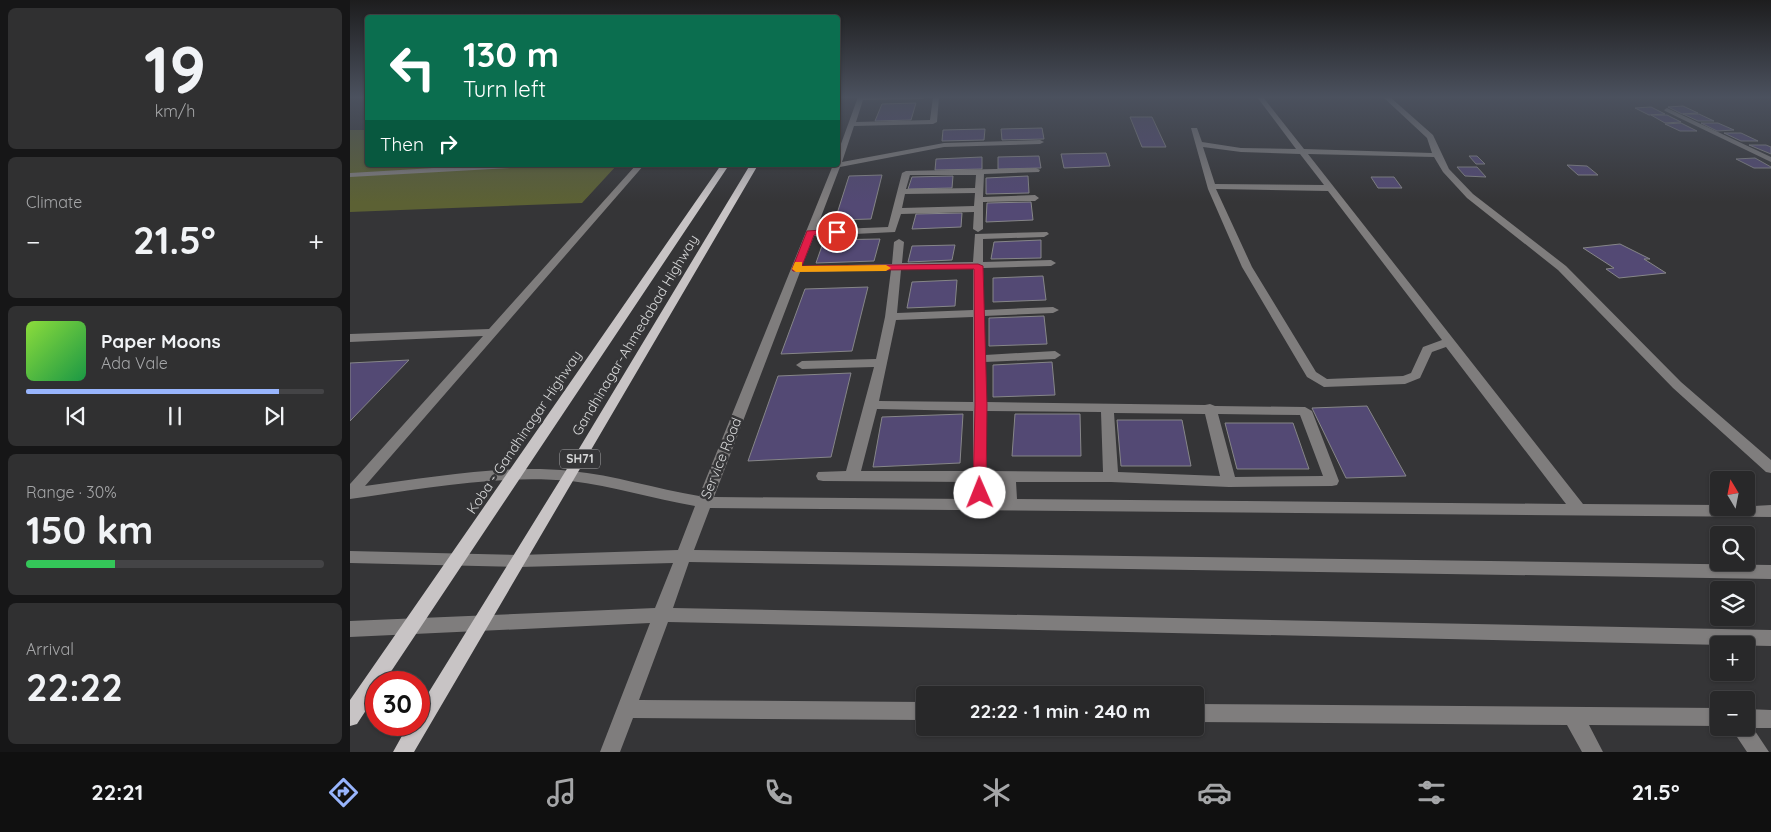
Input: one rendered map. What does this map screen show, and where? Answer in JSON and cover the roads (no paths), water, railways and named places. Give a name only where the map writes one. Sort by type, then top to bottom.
[{"type":"main road","name":"Koba - Gandhinagar Highway","points":[[350,717],[724,167]]},
{"type":"main road","name":"Gandhinagar-Ahmedabad Highway","points":[[403,752],[570,476],[753,167]]},
{"type":"street","name":"Service Road","points":[[840,156],[849,132]]},
{"type":"street","points":[[1195,132],[1211,186],[1247,267],[1306,367],[1318,380],[1332,383],[1411,378],[1416,375],[1427,350],[1448,342]]},
{"type":"street","points":[[1287,132],[1579,510]]},
{"type":"street","points":[[1425,132],[1430,137],[1437,155],[1446,170],[1470,196],[1562,268],[1677,385],[1771,468]]},
{"type":"street","points":[[1713,132],[1771,160]]},
{"type":"street","points":[[840,163],[944,145],[1040,142]]},
{"type":"street","points":[[1198,144],[1241,150],[1437,155]]},
{"type":"street","points":[[350,176],[495,167]]},
{"type":"street","points":[[350,494],[638,167]]},
{"type":"street","name":"Service Road","points":[[610,752],[663,615],[683,556],[836,167]]},
{"type":"street","points":[[810,233],[892,230],[906,173],[1036,170]]},
{"type":"street","points":[[978,229],[980,172]]},
{"type":"street","points":[[1211,186],[1330,188]]},
{"type":"street","points":[[900,192],[979,190]]},
{"type":"street","points":[[897,211],[1035,198]]},
{"type":"street","points":[[980,504],[981,405],[978,236],[1044,234]]},
{"type":"street","points":[[852,476],[872,405],[891,317],[899,242]]},
{"type":"street","points":[[796,269],[1051,264]]},
{"type":"street","points":[[891,317],[1054,310]]},
{"type":"street","points":[[350,338],[492,332]]},
{"type":"street","points":[[980,359],[1055,356]]},
{"type":"street","points":[[802,365],[881,363]]},
{"type":"street","points":[[823,476],[1111,477],[1229,482],[1332,481],[1305,411],[1210,408],[872,405]]},
{"type":"street","points":[[1107,408],[1111,477]]},
{"type":"street","points":[[1210,408],[1229,482]]},
{"type":"street","points":[[350,494],[515,474],[570,476],[619,484],[667,497],[704,502],[1771,511]]},
{"type":"street","points":[[1008,476],[1010,504]]},
{"type":"street","points":[[350,557],[519,561],[683,556],[1771,572]]},
{"type":"street","points":[[350,629],[663,615],[1771,638]]},
{"type":"street","points":[[627,708],[916,711]]},
{"type":"street","points":[[1204,712],[1710,717]]},
{"type":"street","points":[[1572,715],[1593,752]]},
{"type":"street","points":[[1755,718],[1771,719]]},
{"type":"street","points":[[1747,736],[1759,752]]}]
